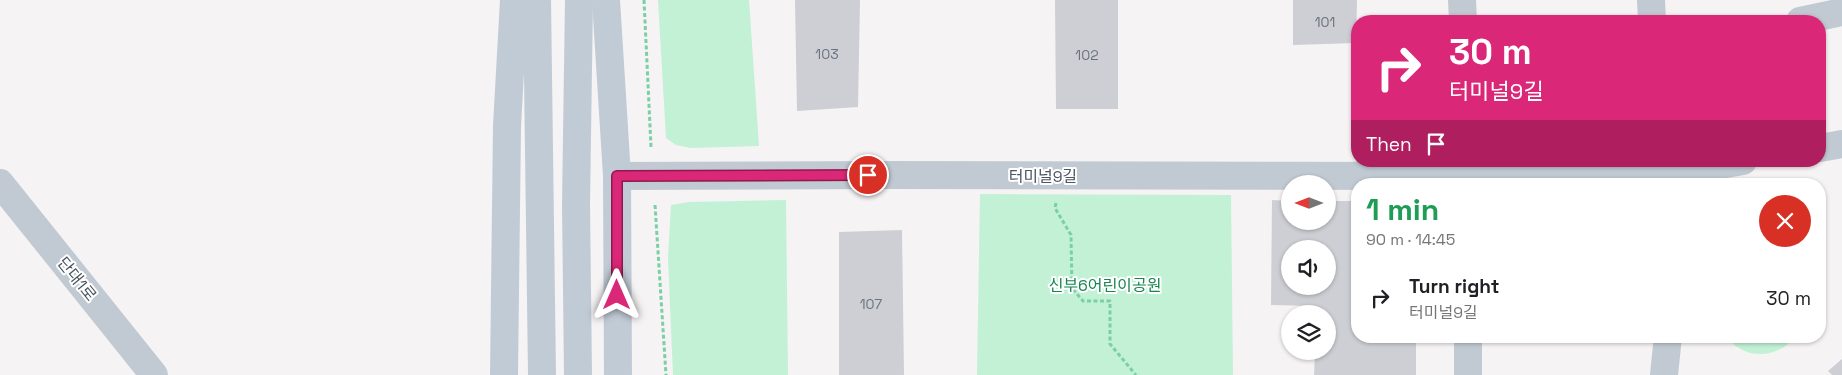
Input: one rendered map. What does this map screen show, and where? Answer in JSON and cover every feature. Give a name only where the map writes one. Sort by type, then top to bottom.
[{"type":"main road","points":[[504,375],[507,126],[514,0]]},
{"type":"main road","points":[[537,0],[542,375]]},
{"type":"main road","points":[[578,375],[576,204],[579,0]]},
{"type":"main road","points":[[606,0],[617,176],[618,375]]},
{"type":"street","points":[[1462,0],[1463,15]]},
{"type":"street","points":[[1651,0],[1652,15]]},
{"type":"street","points":[[1806,13],[1842,12]]},
{"type":"street","points":[[1826,147],[1842,144]]},
{"type":"street","name":"터미널9길","points":[[617,176],[1663,173],[1703,167]]},
{"type":"street","name":"단대1로","points":[[0,183],[154,375]]},
{"type":"street","points":[[1468,343],[1468,375]]},
{"type":"street","points":[[1664,375],[1667,343]]},
{"type":"path","points":[[1057,176],[1055,208],[1071,235],[1072,288],[1083,301],[1110,301],[1110,344],[1136,375]]},
{"type":"green space","points":[[658,0],[749,0],[759,146],[690,148],[676,145],[666,138]]},
{"type":"green space","name":"신부6어린이공원","points":[[980,194],[1231,195],[1233,375],[977,375]]},
{"type":"green space","points":[[786,200],[788,375],[673,375],[668,258],[671,205],[689,202]]},
{"type":"green space","points":[[1789,343],[1771,353],[1761,354],[1742,350],[1734,344]]},
{"type":"building","points":[[795,0],[860,0],[858,107],[797,111]]},
{"type":"building","points":[[1055,0],[1118,0],[1118,109],[1056,109]]},
{"type":"building","points":[[1293,0],[1357,0],[1357,15],[1351,15],[1351,43],[1293,45]]},
{"type":"building","points":[[1272,200],[1281,200],[1281,230],[1336,230],[1336,201],[1351,201],[1351,343],[1416,343],[1416,375],[1314,375],[1315,360],[1336,360],[1336,305],[1271,305]]},
{"type":"building","points":[[902,230],[904,375],[839,375],[839,232]]},
{"type":"building","points":[[1842,359],[1842,375],[1832,375],[1828,371]]},
{"type":"route","points":[[617,295],[617,176],[868,175]]}]
